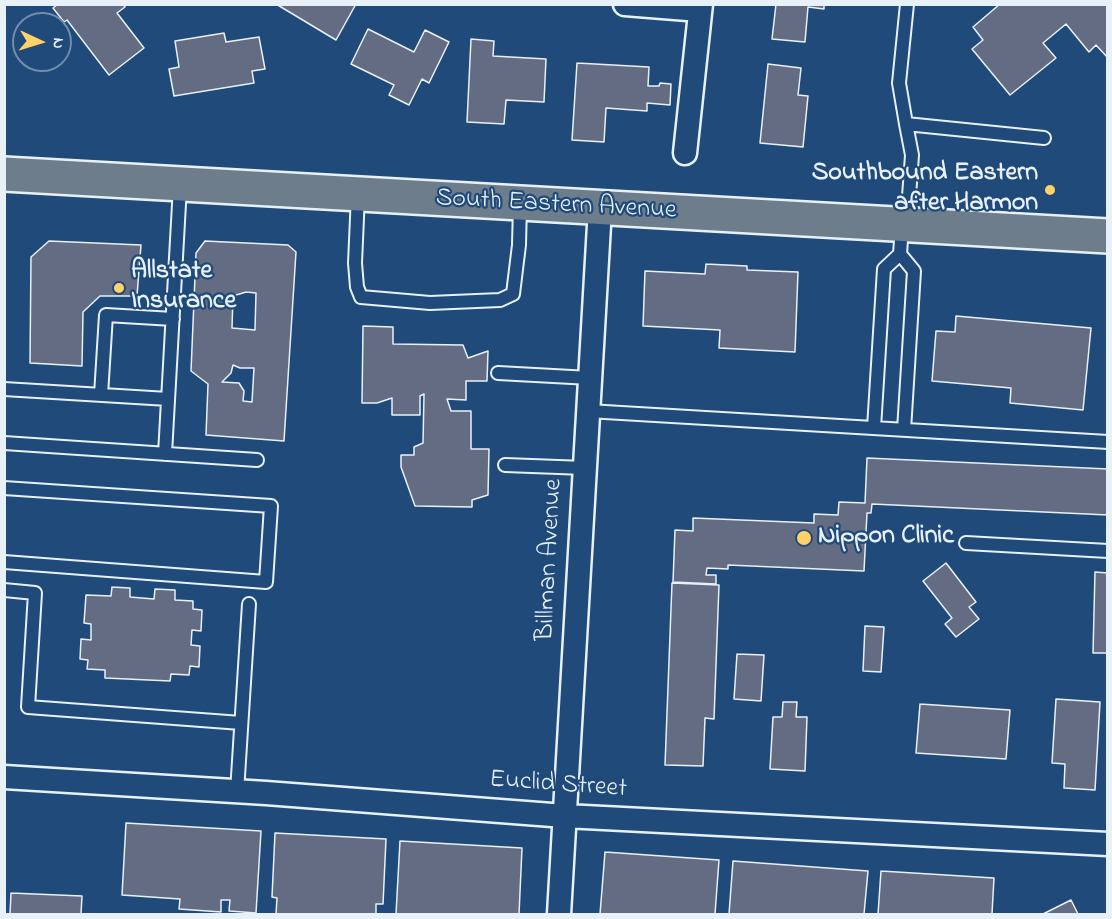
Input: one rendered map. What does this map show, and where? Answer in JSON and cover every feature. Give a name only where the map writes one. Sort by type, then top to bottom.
[{"type":"main road","name":"South Eastern Avenue","points":[[4,174],[600,208],[903,234],[1107,236]]},
{"type":"street","points":[[625,4],[700,7],[685,153]]},
{"type":"street","name":"Billman Avenue","points":[[559,915],[600,208]]},
{"type":"street","name":"Euclid Street","points":[[4,777],[565,816],[1107,844]]},
{"type":"lane","points":[[874,428],[884,269],[903,234],[912,155],[899,83],[907,4]]},
{"type":"lane","points":[[906,124],[1044,138]]},
{"type":"lane","points":[[165,454],[180,185]]},
{"type":"lane","points":[[358,195],[355,263],[357,287],[362,297],[430,303],[500,300],[513,294],[519,241],[520,204]]},
{"type":"lane","points":[[903,234],[914,271],[904,430]]},
{"type":"lane","points":[[101,395],[106,315],[172,319]]},
{"type":"lane","points":[[498,372],[590,378]]},
{"type":"lane","points":[[4,389],[168,399]]},
{"type":"lane","points":[[588,411],[1107,442]]},
{"type":"lane","points":[[4,443],[257,460]]},
{"type":"lane","points":[[505,465],[585,468]]},
{"type":"lane","points":[[4,488],[272,506],[266,582],[4,562]]},
{"type":"lane","points":[[966,543],[1107,551]]},
{"type":"lane","points":[[4,590],[35,593],[28,707],[241,723]]},
{"type":"lane","points":[[237,792],[249,604]]},
{"type":"building","points":[[58,4],[123,4],[125,7],[117,13],[144,48],[109,75],[72,27],[72,12],[56,12],[53,8]]},
{"type":"building","points":[[276,4],[356,4],[336,40]]},
{"type":"building","points":[[776,4],[824,4],[824,9],[808,7],[805,42],[772,39]]},
{"type":"building","points":[[1000,4],[1108,4],[1108,58],[1096,45],[1089,52],[1066,24],[1043,43],[1056,58],[1010,95],[972,49],[983,40],[973,27]]},
{"type":"building","points":[[368,29],[414,52],[425,30],[449,42],[429,83],[422,79],[409,105],[389,95],[394,85],[351,64]]},
{"type":"building","points":[[224,33],[226,42],[259,37],[265,69],[252,71],[254,83],[174,96],[169,69],[179,67],[175,41]]},
{"type":"building","points":[[471,39],[494,41],[493,56],[546,59],[544,102],[506,100],[504,124],[467,122]]},
{"type":"building","points":[[577,63],[649,67],[648,86],[659,86],[660,83],[671,84],[670,105],[647,103],[647,111],[606,108],[604,142],[572,140]]},
{"type":"building","points":[[768,64],[801,68],[798,95],[808,96],[803,147],[760,143]]},
{"type":"building","points":[[49,241],[141,245],[137,296],[100,296],[83,312],[82,366],[30,363],[31,257]]},
{"type":"building","points":[[205,241],[288,245],[296,252],[284,441],[206,435],[208,384],[191,371],[196,253]],"holes":[[[246,292],[256,293],[255,330],[232,328],[233,296]],[[233,365],[240,368],[254,368],[252,402],[243,401],[244,391],[239,383],[222,382],[231,373]]]},
{"type":"building","points":[[706,264],[747,266],[747,270],[798,272],[795,352],[719,348],[720,330],[643,326],[645,271],[705,274]]},
{"type":"building","points":[[956,316],[1091,328],[1083,410],[1010,403],[1011,388],[932,381],[936,331],[955,332]]},
{"type":"building","points":[[363,326],[393,327],[393,344],[463,345],[468,358],[488,351],[487,381],[466,381],[466,400],[447,399],[451,411],[471,411],[471,449],[489,449],[488,495],[472,500],[472,507],[415,506],[401,467],[401,455],[414,455],[414,447],[423,443],[424,394],[420,396],[420,415],[392,415],[392,398],[377,403],[362,403]]},
{"type":"building","points":[[867,458],[1108,469],[1108,515],[872,504],[871,513],[867,513],[864,571],[728,565],[728,569],[707,568],[706,575],[716,575],[716,584],[673,582],[675,530],[693,531],[693,518],[814,523],[814,514],[838,515],[839,502],[865,503]]},
{"type":"building","points":[[946,563],[976,602],[969,607],[979,619],[956,637],[945,624],[952,618],[923,581]]},
{"type":"building","points":[[1095,572],[1108,573],[1108,653],[1093,653]]},
{"type":"building","points":[[672,583],[719,585],[714,719],[705,718],[703,766],[665,765]]},
{"type":"building","points":[[112,587],[130,588],[130,597],[154,599],[155,589],[175,590],[175,600],[193,601],[193,609],[202,610],[201,631],[192,630],[191,645],[200,646],[199,667],[190,666],[189,675],[171,674],[170,681],[105,678],[105,670],[87,669],[88,660],[80,659],[81,639],[91,640],[91,624],[84,623],[86,595],[111,596]]},
{"type":"building","points":[[865,626],[884,627],[881,672],[863,671]]},
{"type":"building","points":[[737,654],[764,655],[761,701],[734,699]]},
{"type":"building","points":[[1056,699],[1100,702],[1095,790],[1064,788],[1065,764],[1052,763]]},
{"type":"building","points":[[783,702],[797,702],[796,717],[807,717],[805,771],[770,769],[773,717],[782,717]]},
{"type":"building","points":[[920,704],[1010,710],[1006,759],[916,753]]},
{"type":"building","points":[[126,823],[261,831],[256,913],[229,911],[230,900],[221,900],[221,912],[179,909],[180,899],[122,895]]},
{"type":"building","points":[[275,833],[386,839],[383,904],[376,904],[376,914],[276,914],[277,898],[272,897]]},
{"type":"building","points":[[400,841],[522,848],[519,914],[396,914]]},
{"type":"building","points":[[605,852],[719,860],[715,914],[600,914]]},
{"type":"building","points":[[733,861],[868,871],[864,914],[729,914]]},
{"type":"building","points":[[881,871],[994,878],[992,914],[878,914]]},
{"type":"building","points":[[11,893],[82,896],[81,914],[10,914]]},
{"type":"building","points":[[1071,900],[1078,914],[1043,914]]},
{"type":"place","name":"Southbound Eastern after Harmon","points":[[1050,190]]},
{"type":"place","name":"Allstate Insurance","points":[[119,288]]},
{"type":"place","name":"Nippon Clinic","points":[[804,538]]}]
